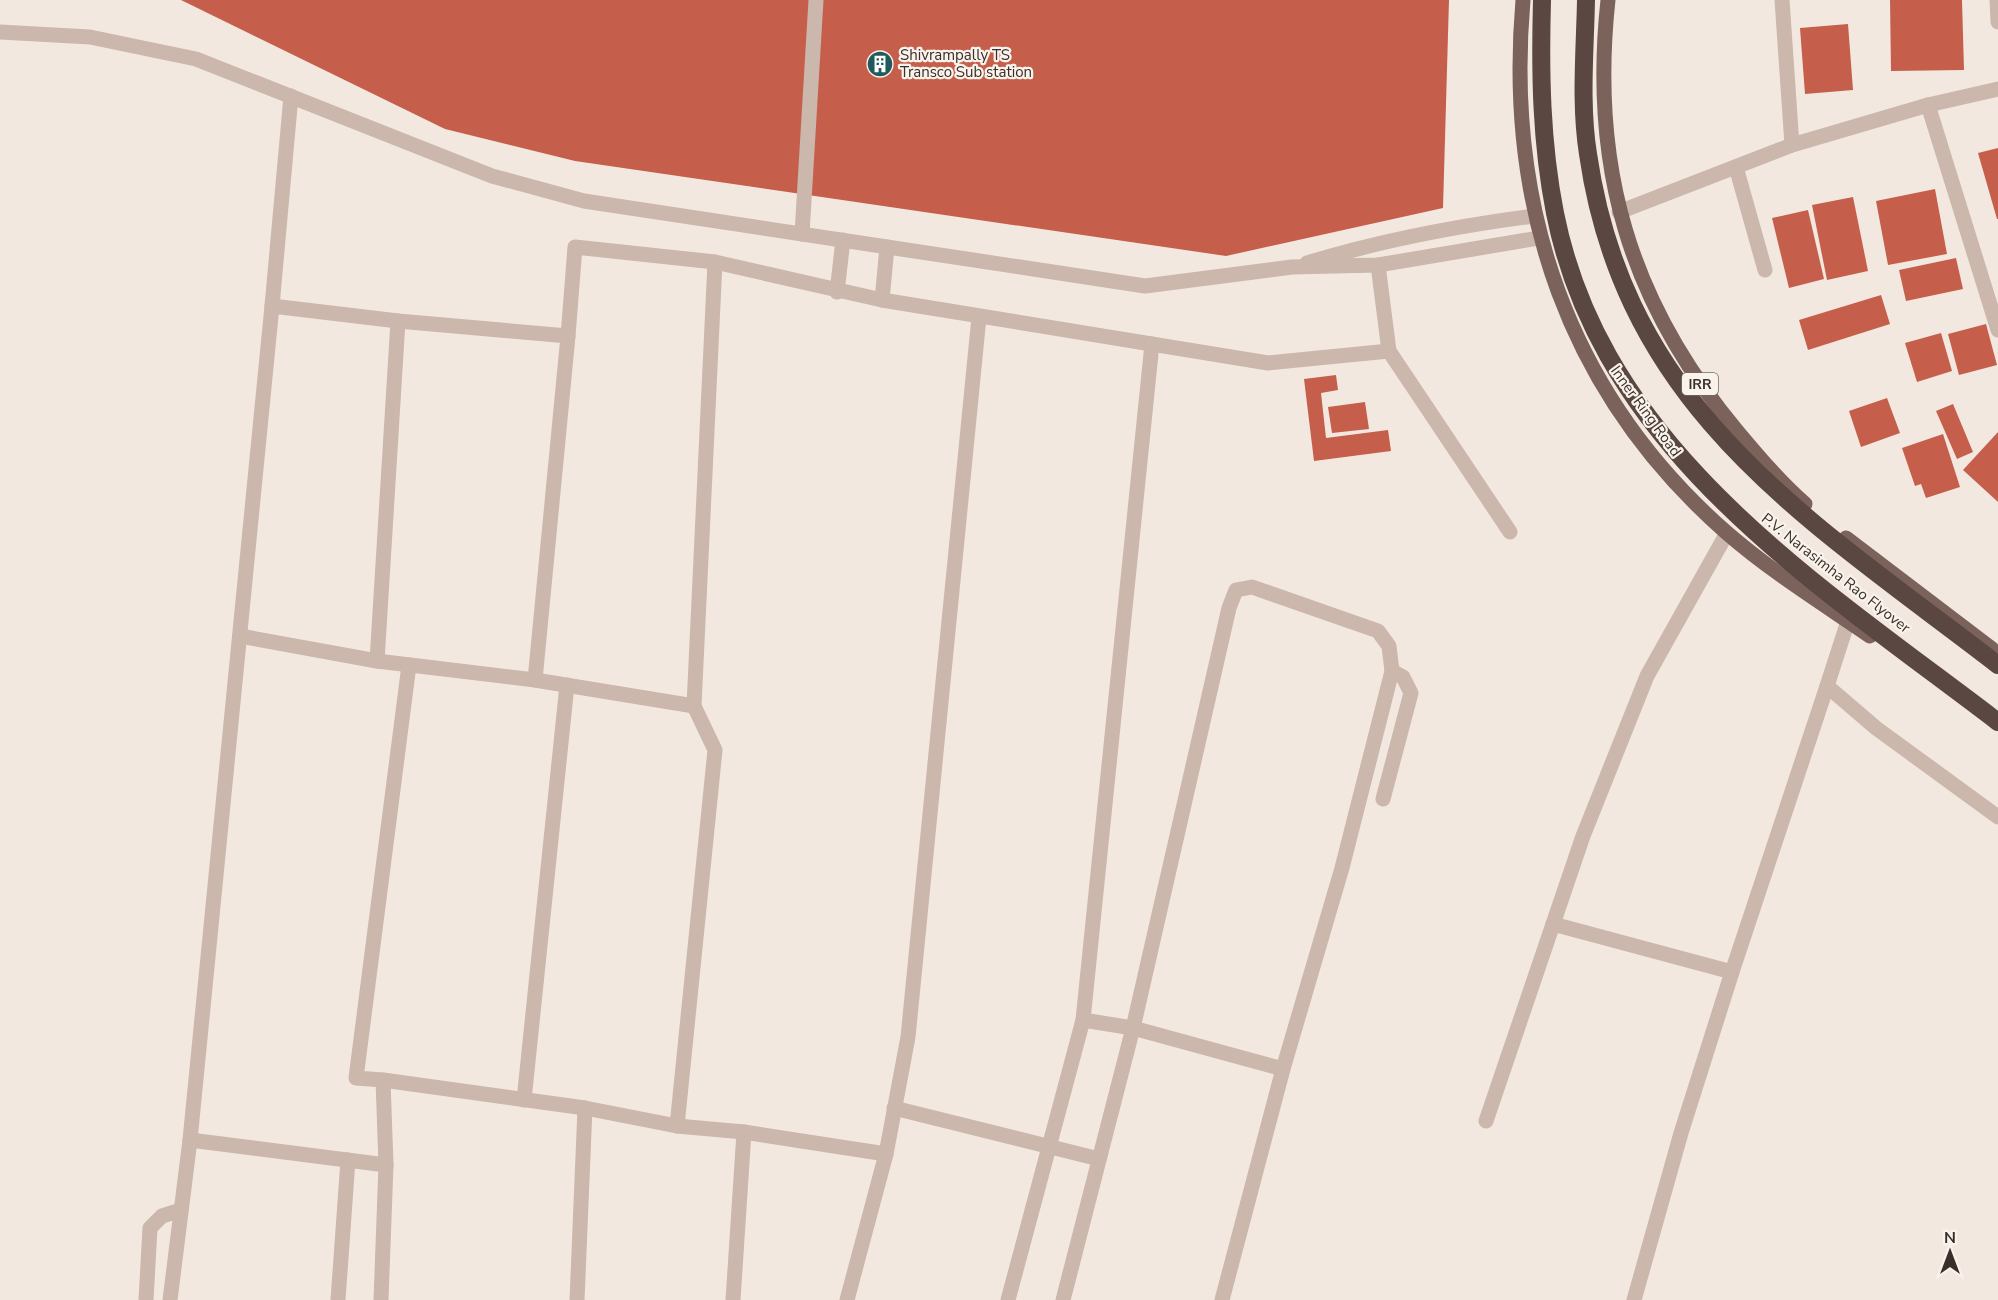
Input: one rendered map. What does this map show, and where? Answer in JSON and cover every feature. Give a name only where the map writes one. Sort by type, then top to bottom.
[{"type":"highway","name":"P.V. Narasimha Rao Flyover","points":[[1542,0],[1540,94],[1545,157],[1555,215],[1575,284],[1598,335],[1626,385],[1664,438],[1715,496],[1801,572],[1998,722]]},
{"type":"highway","name":"P.V. Narasimha Rao Flyover","points":[[1586,0],[1587,152],[1597,208],[1633,307],[1663,363],[1700,413],[1747,466],[1832,538],[1998,665]]},
{"type":"highway","points":[[1941,621],[1998,659]]},
{"type":"highway","points":[[1914,658],[1998,730]]},
{"type":"main road","name":"Inner Ring Road","points":[[1523,0],[1520,95],[1524,160],[1534,216],[1556,291],[1580,344],[1608,395],[1648,450],[1727,533],[1793,584],[1910,663],[1998,730]]},
{"type":"main road","name":"IRR","points":[[1608,0],[1604,35],[1604,104],[1607,150],[1619,212],[1635,263],[1679,353],[1714,403],[1758,456],[1795,495],[1836,531],[1998,654]]},
{"type":"street","points":[[802,234],[816,0]]},
{"type":"street","points":[[1782,0],[1792,145]]},
{"type":"street","points":[[1997,0],[1998,22]]},
{"type":"street","points":[[0,32],[90,37],[196,59],[492,176],[574,198],[1145,286],[1292,267],[1378,265],[1539,238]]},
{"type":"street","points":[[1619,212],[1792,145],[1928,105],[1998,89]]},
{"type":"street","points":[[170,1300],[190,1140],[291,96]]},
{"type":"street","points":[[1928,105],[1998,330]]},
{"type":"street","points":[[1736,167],[1765,270]]},
{"type":"street","points":[[1292,267],[1374,243],[1448,228],[1534,216]]},
{"type":"street","points":[[837,292],[843,240]]},
{"type":"street","points":[[535,680],[575,247],[715,262],[837,292],[1268,363],[1389,351]]},
{"type":"street","points":[[882,300],[887,247]]},
{"type":"street","points":[[677,1126],[715,750],[694,706],[715,262]]},
{"type":"street","points":[[1378,265],[1389,351],[1510,532]]},
{"type":"street","points":[[272,306],[398,321],[568,336]]},
{"type":"street","points":[[847,1300],[886,1154],[908,1037],[927,865],[979,317]]},
{"type":"street","points":[[377,661],[398,321]]},
{"type":"street","points":[[1008,1300],[1083,1020],[1152,344]]},
{"type":"street","points":[[1486,1121],[1584,836],[1647,676],[1727,533]]},
{"type":"street","points":[[1063,1300],[1133,1028],[1228,608],[1236,590],[1252,587],[1378,631],[1389,646],[1392,671],[1342,868],[1283,1069],[1222,1300]]},
{"type":"street","points":[[1634,1300],[1681,1133],[1848,621]]},
{"type":"street","points":[[240,636],[377,661],[535,680],[694,706]]},
{"type":"street","points":[[409,665],[357,1078],[585,1108],[677,1126],[744,1132],[886,1154]]},
{"type":"street","points":[[1383,800],[1411,693],[1403,677],[1392,671]]},
{"type":"street","points":[[524,1100],[567,685]]},
{"type":"street","points":[[1827,686],[1876,728],[1998,817]]},
{"type":"street","points":[[1553,924],[1732,972]]},
{"type":"street","points":[[1083,1020],[1133,1028],[1283,1069]]},
{"type":"street","points":[[381,1300],[386,1165],[383,1080]]},
{"type":"street","points":[[577,1300],[585,1108]]},
{"type":"street","points":[[894,1108],[1099,1159]]},
{"type":"street","points":[[733,1300],[744,1132]]},
{"type":"street","points":[[190,1140],[386,1165]]},
{"type":"street","points":[[338,1300],[348,1160]]},
{"type":"street","points":[[146,1300],[150,1228],[162,1215],[181,1210]]},
{"type":"building","name":"Shivrampally TS Transco Sub station","points":[[181,0],[1449,0],[1443,208],[1226,256],[575,161],[445,129]]},
{"type":"building","points":[[1890,0],[1962,0],[1964,70],[1891,71]]},
{"type":"building","points":[[1848,24],[1853,90],[1805,94],[1800,28]]},
{"type":"building","points":[[1998,148],[1998,219],[1997,219],[1978,153]]},
{"type":"building","points":[[1935,189],[1947,254],[1888,265],[1876,201]]},
{"type":"building","points":[[1853,197],[1868,271],[1827,280],[1812,205]]},
{"type":"building","points":[[1808,210],[1824,279],[1789,288],[1772,218]]},
{"type":"building","points":[[1956,258],[1963,289],[1906,301],[1899,270]]},
{"type":"building","points":[[1881,295],[1890,324],[1808,350],[1799,320]]},
{"type":"building","points":[[1986,324],[1997,365],[1959,375],[1948,334]]},
{"type":"building","points":[[1941,333],[1952,371],[1917,382],[1905,343]]},
{"type":"building","points":[[1336,375],[1338,390],[1321,393],[1326,438],[1388,430],[1391,451],[1314,461],[1304,379]]},
{"type":"building","points":[[1887,398],[1900,433],[1861,447],[1849,411]]},
{"type":"building","points":[[1365,402],[1369,429],[1332,433],[1328,407]]},
{"type":"building","points":[[1953,404],[1973,452],[1957,459],[1936,411]]},
{"type":"building","points":[[1998,432],[1998,502],[1963,470]]},
{"type":"building","points":[[1943,434],[1960,487],[1926,498],[1921,484],[1915,486],[1902,448]]},
{"type":"place","name":"Shivrampally TS Transco Sub station","points":[[880,64]]}]
